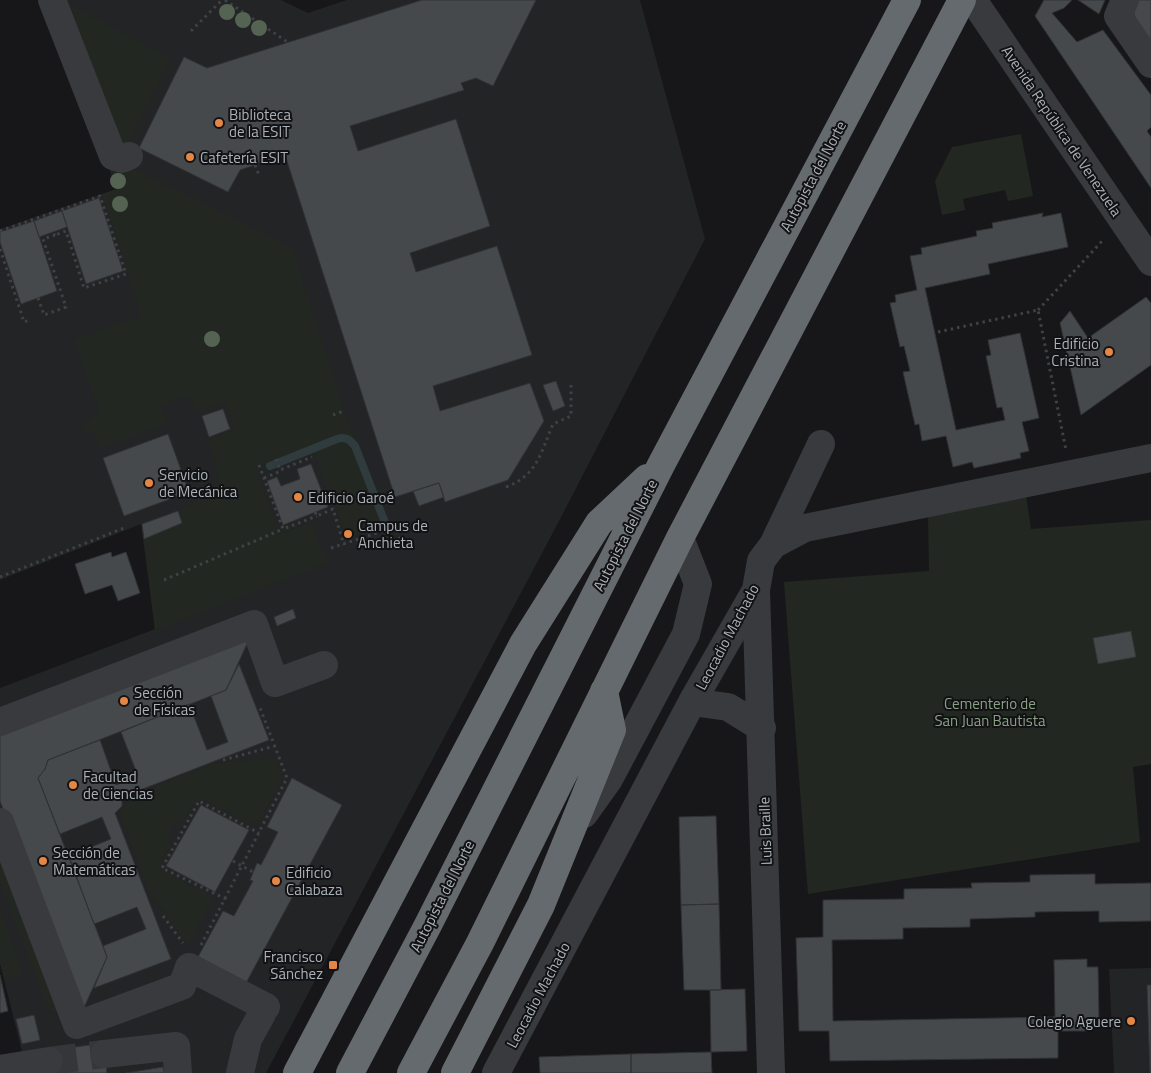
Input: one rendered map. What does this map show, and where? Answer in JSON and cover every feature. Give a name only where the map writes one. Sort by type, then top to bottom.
[{"type":"highway","name":"Autopista del Norte","points":[[350,1073],[432,916],[661,464],[906,0]]},
{"type":"highway","points":[[411,1073],[480,943],[680,538],[962,0]]},
{"type":"highway","points":[[297,1073],[523,644],[599,522],[661,464]]},
{"type":"highway","points":[[456,1073],[541,905],[612,730],[604,691]]},
{"type":"street","points":[[52,0],[113,156],[122,159],[129,156]]},
{"type":"street","name":"Avenida República de Venezuela","points":[[973,0],[1151,262]]},
{"type":"street","points":[[1126,0],[1118,16],[1151,64]]},
{"type":"street","name":"Leocadio Machado","points":[[496,1073],[692,702],[756,590],[761,561],[773,545],[821,444]]},
{"type":"street","points":[[773,545],[805,528],[1151,458]]},
{"type":"street","points":[[567,840],[609,778],[686,634],[698,584],[680,538]]},
{"type":"street","name":"Luis Braille","points":[[756,590],[762,728],[771,1073]]},
{"type":"street","points":[[0,722],[254,624],[275,683],[324,665]]},
{"type":"street","points":[[692,702],[728,707],[762,728]]},
{"type":"street","points":[[0,822],[77,1025],[182,986],[186,955],[264,1010],[248,1039],[240,1073]]},
{"type":"street","points":[[113,1060],[176,1046],[178,1073]]},
{"type":"street","points":[[0,1069],[49,1060]]},
{"type":"path","points":[[191,31],[223,0],[289,43]]},
{"type":"path","points":[[256,165],[259,175]]},
{"type":"path","points":[[0,231],[100,196],[126,274],[84,288],[66,231],[43,239],[66,307],[44,315],[38,298]]},
{"type":"path","points":[[938,332],[1038,310],[1110,233]]},
{"type":"path","points":[[0,249],[24,322],[31,320]]},
{"type":"path","points":[[1038,310],[1067,456]]},
{"type":"path","points":[[506,487],[526,478],[532,471],[553,424],[571,416],[571,383]]},
{"type":"path","points":[[333,415],[344,411]]},
{"type":"path","points":[[264,478],[312,457]]},
{"type":"path","points":[[276,459],[280,470]]},
{"type":"path","points":[[260,465],[283,529]]},
{"type":"path","points":[[164,580],[316,514],[332,509],[344,544]]},
{"type":"path","points":[[0,577],[124,528],[123,525]]},
{"type":"path","points":[[331,548],[395,527],[404,549]]},
{"type":"path","points":[[163,916],[186,955],[226,899],[287,778],[259,705]]},
{"type":"path","points":[[223,760],[275,746]]},
{"type":"path","points":[[226,899],[162,868],[199,801],[259,833]]},
{"type":"path","points":[[233,861],[253,872]]},
{"type":"shaded area","name":"Campus de Anchieta","points":[[43,0],[281,0],[308,13],[347,0],[640,0],[705,239],[558,523],[266,1073],[0,1073],[22,1052],[0,963],[0,688],[155,629],[141,524],[0,580],[0,229],[117,189]]},
{"type":"shaded area","name":"Colegio Aguere","points":[[1151,968],[1151,1073],[1114,1073],[1109,969]]},
{"type":"green space","points":[[61,0],[69,0],[73,7],[171,58],[122,155]]},
{"type":"green space","points":[[1021,134],[1033,196],[1008,201],[1005,190],[963,199],[965,210],[942,215],[935,181],[952,147]]},
{"type":"green space","points":[[111,167],[127,167],[292,248],[344,411],[388,524],[359,533],[344,531],[311,446],[255,468],[280,534],[311,523],[327,563],[155,630],[144,539],[182,523],[178,511],[210,495],[220,479],[208,441],[235,430],[225,401],[196,412],[190,395],[161,405],[167,424],[100,448],[93,430],[82,434],[88,421],[100,413],[74,340],[142,316],[102,194],[117,189]]},
{"type":"green space","name":"Cementerio de San Juan Bautista","points":[[1026,495],[1031,529],[1151,520],[1151,764],[1133,767],[1140,842],[808,894],[784,582],[929,571],[928,513]]},
{"type":"green space","points":[[275,758],[283,779],[259,821],[254,819],[250,824],[199,797],[184,819],[170,829],[168,836],[170,845],[158,870],[212,897],[188,946],[148,889],[120,813],[125,807],[128,798],[212,764]]},
{"type":"green space","points":[[0,839],[68,1017],[49,1010],[0,883]]},
{"type":"green space","points":[[0,913],[24,977],[4,978],[0,963]]},
{"type":"building","points":[[422,0],[536,0],[493,86],[476,78],[461,83],[464,90],[350,126],[358,151],[456,119],[490,226],[410,253],[416,272],[497,246],[532,355],[433,386],[440,411],[530,383],[544,421],[508,480],[445,502],[439,483],[395,497],[285,155],[240,170],[228,192],[139,148],[184,57],[207,68]]},
{"type":"building","points":[[1044,0],[1072,0],[1064,8],[1052,13],[1077,42],[1103,30],[1151,95],[1151,127],[1147,131],[1151,137],[1151,188],[1035,16]]},
{"type":"building","points":[[1078,0],[1105,0],[1099,14]]},
{"type":"building","points":[[1137,0],[1151,0],[1151,45],[1136,24],[1133,9]]},
{"type":"building","points":[[99,198],[123,271],[86,284],[62,211]]},
{"type":"building","points":[[62,211],[67,227],[39,237],[34,221]]},
{"type":"building","points":[[1043,213],[1042,217],[1061,213],[1068,247],[988,264],[990,274],[925,288],[956,430],[1005,420],[1002,407],[997,408],[986,356],[991,355],[988,340],[1020,333],[1039,418],[1022,422],[1029,451],[1020,453],[1021,458],[974,468],[972,462],[953,467],[946,436],[922,441],[919,424],[915,425],[903,372],[910,371],[904,346],[900,347],[890,303],[896,302],[895,295],[917,290],[910,256],[922,254],[921,248],[977,236],[976,231],[993,228],[992,223]]},
{"type":"building","points":[[34,221],[57,291],[21,304],[0,242],[0,232]]},
{"type":"building","name":"Edificio Cristina","points":[[1146,297],[1151,303],[1151,365],[1081,415],[1060,323],[1070,311],[1088,338]]},
{"type":"building","points":[[556,381],[565,406],[553,411],[543,385]]},
{"type":"building","points":[[223,409],[230,429],[209,437],[202,416]]},
{"type":"building","name":"Servicio de Mecánica","points":[[168,434],[189,492],[124,516],[103,458]]},
{"type":"building","name":"Edificio Garoé","points":[[311,464],[328,507],[283,525],[267,481],[277,477],[281,486],[300,479],[297,469]]},
{"type":"building","points":[[439,483],[444,497],[419,506],[413,491]]},
{"type":"building","points":[[178,511],[182,523],[144,539],[142,524]]},
{"type":"building","points":[[111,552],[112,557],[126,552],[140,593],[118,601],[112,585],[85,594],[75,564]]},
{"type":"building","points":[[293,609],[296,618],[277,626],[274,617]]},
{"type":"building","points":[[1131,631],[1136,657],[1098,664],[1093,638]]},
{"type":"building","points":[[250,637],[226,690],[48,760],[45,769],[38,778],[107,957],[81,1014],[0,801],[0,728]]},
{"type":"building","points":[[239,664],[269,740],[122,797],[122,806],[115,813],[171,959],[94,988],[107,957],[103,946],[146,929],[137,907],[94,924],[69,856],[111,839],[102,817],[60,834],[38,778],[45,769],[48,760],[100,740],[116,785],[138,776],[121,732],[189,704],[207,750],[228,742],[211,696],[226,690]]},
{"type":"building","name":"Edificio Calabaza","points":[[292,778],[342,805],[246,983],[198,957],[223,911],[234,916],[253,881],[250,880],[257,863],[261,865],[278,832],[267,827]]},
{"type":"building","points":[[201,805],[249,830],[215,892],[166,866]]},
{"type":"building","points":[[716,816],[719,904],[681,905],[679,817]]},
{"type":"building","points":[[1095,874],[1095,884],[1151,883],[1151,921],[1099,922],[1099,911],[1035,912],[1035,917],[970,919],[970,927],[903,928],[903,939],[832,940],[833,1021],[1055,1017],[1054,960],[1087,959],[1087,967],[1098,967],[1099,1019],[1088,1020],[1089,1031],[1058,1031],[1058,1058],[830,1061],[829,1031],[799,1031],[796,938],[823,937],[823,900],[904,899],[904,889],[972,888],[971,883],[1030,882],[1030,875]]},
{"type":"building","points":[[719,904],[721,990],[684,990],[681,905]]},
{"type":"building","points":[[0,975],[8,1011],[0,1013]]},
{"type":"building","points":[[1147,985],[1151,985],[1151,1073],[1150,1073]]},
{"type":"building","points":[[745,989],[747,1051],[711,1052],[710,990]]},
{"type":"building","points":[[34,1015],[40,1040],[22,1044],[16,1019]]},
{"type":"building","points":[[103,1043],[107,1073],[50,1073],[48,1051]]},
{"type":"building","points":[[711,1052],[712,1073],[631,1073],[631,1054]]},
{"type":"building","points":[[631,1054],[631,1073],[540,1073],[539,1057]]},
{"type":"building","points":[[163,1067],[164,1073],[126,1073]]},
{"type":"waterway","points":[[270,466],[337,439],[348,439],[355,446],[386,525]]},
{"type":"tunnel","points":[[49,1061],[104,1054]]},
{"type":"place","name":"Biblioteca de la ESIT","points":[[219,123]]},
{"type":"place","name":"Cafetería ESIT","points":[[190,157]]},
{"type":"place","name":"Edificio Cristina","points":[[1109,352]]},
{"type":"place","name":"Servicio de Mecánica","points":[[149,483]]},
{"type":"place","name":"Edificio Garoé","points":[[298,497]]},
{"type":"place","name":"Campus de Anchieta","points":[[348,534]]},
{"type":"place","name":"Sección de Físicas","points":[[124,701]]},
{"type":"place","name":"Facultad de Ciencias","points":[[73,785]]},
{"type":"place","name":"Sección de Matemáticas","points":[[43,861]]},
{"type":"place","name":"Edificio Calabaza","points":[[276,881]]},
{"type":"place","name":"Francisco Sánchez","points":[[333,965]]},
{"type":"place","name":"Colegio Aguere","points":[[1131,1021]]}]
